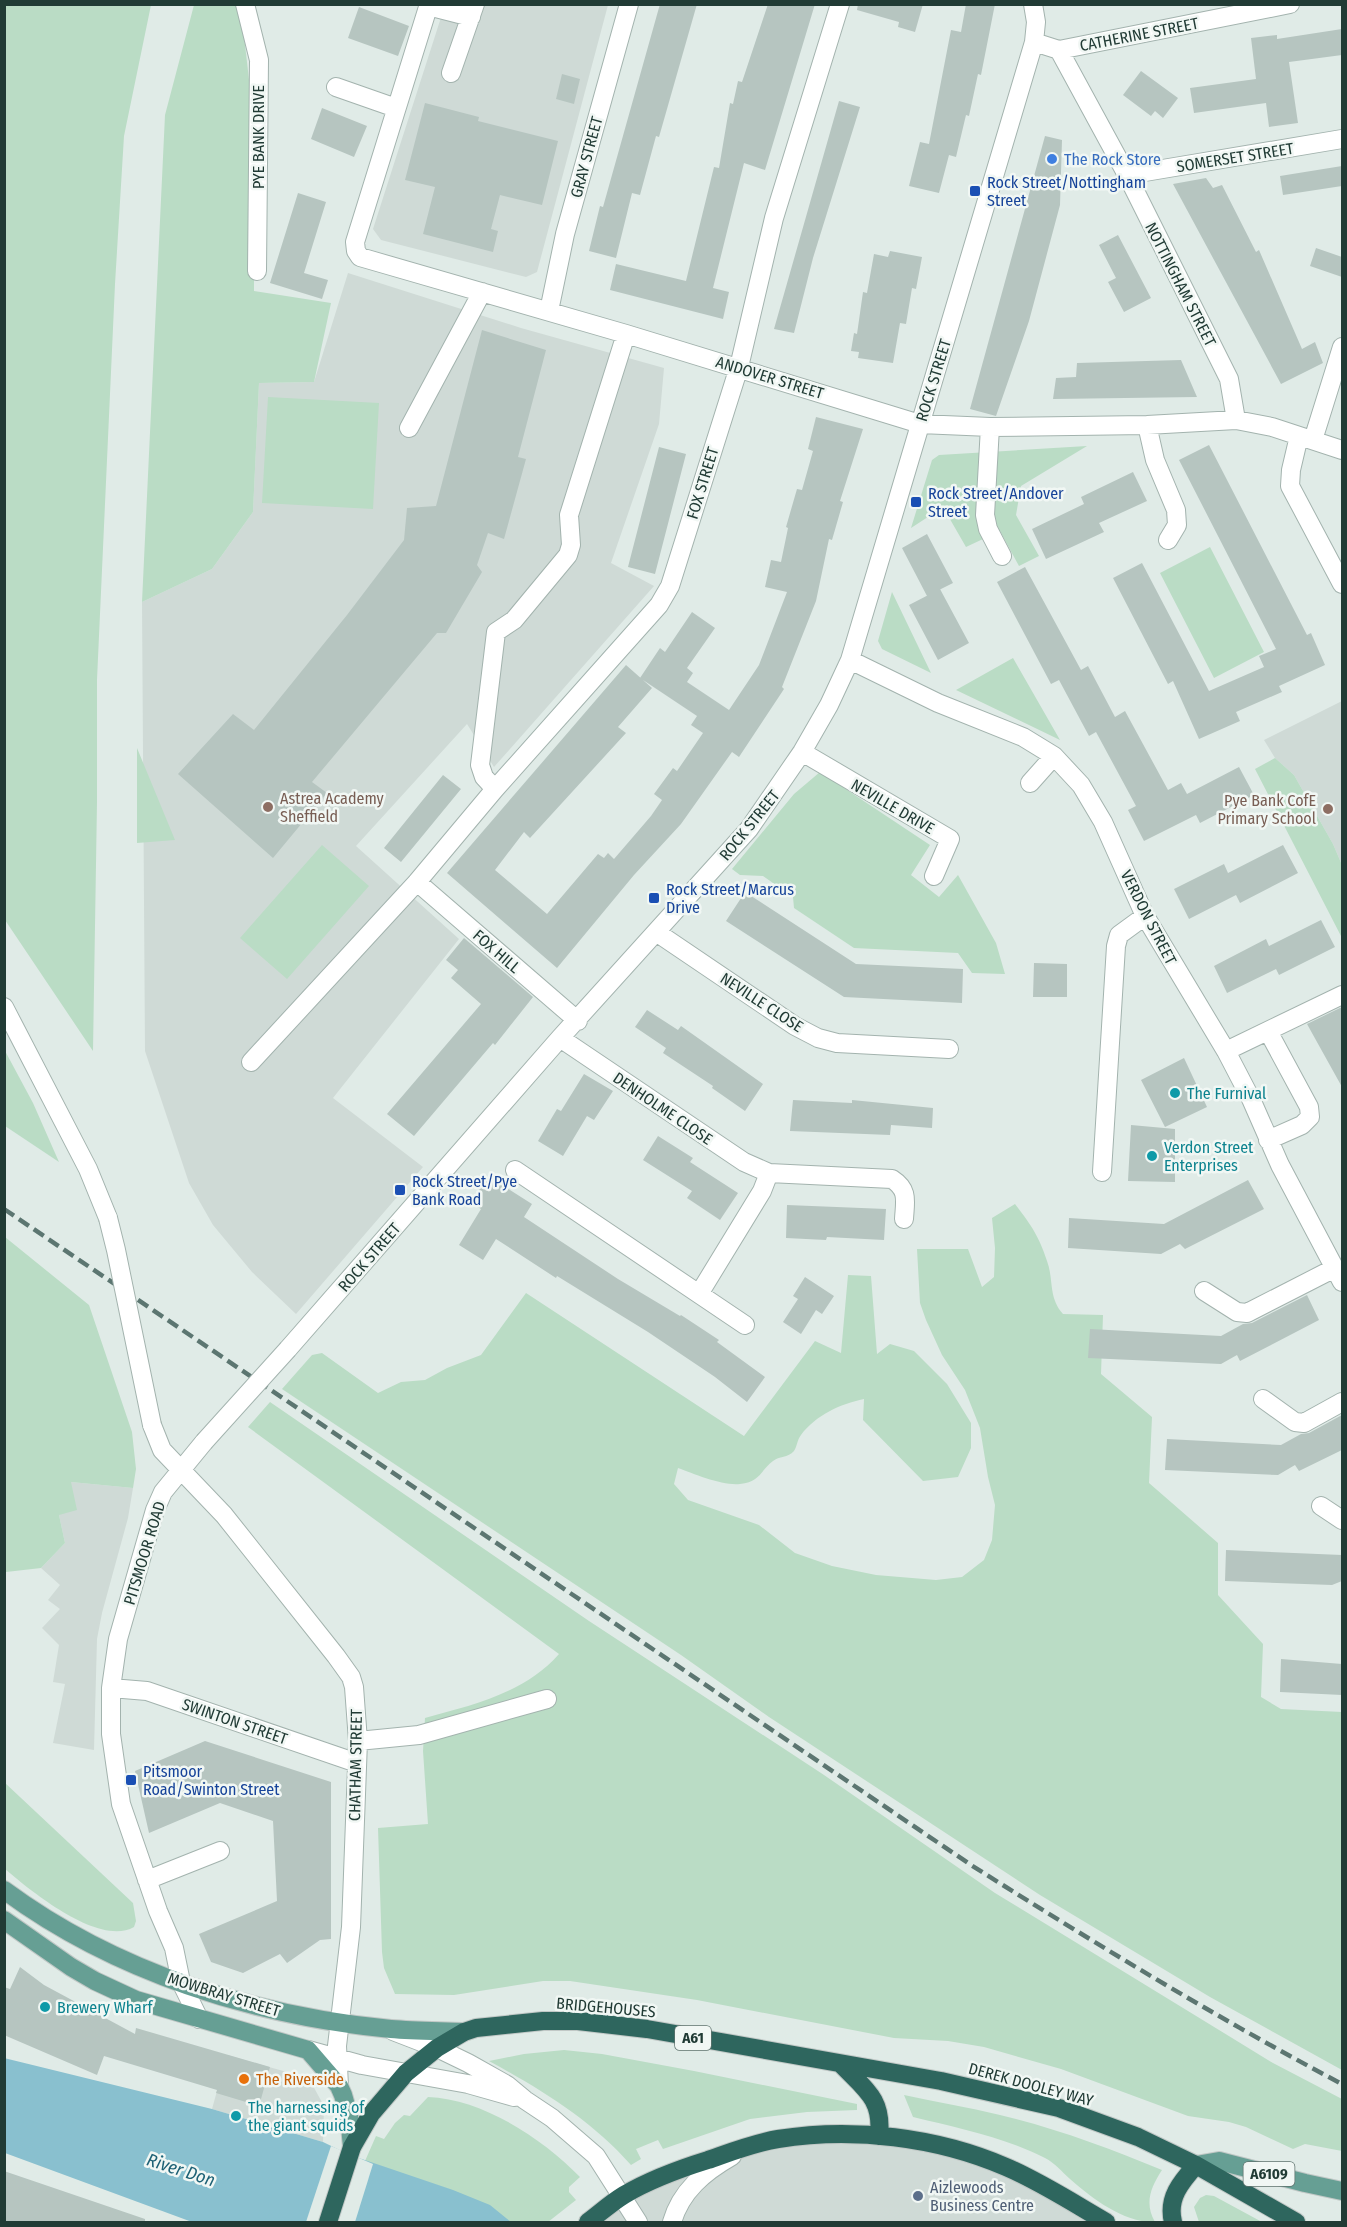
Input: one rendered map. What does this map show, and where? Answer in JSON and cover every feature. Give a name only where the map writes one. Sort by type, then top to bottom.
[{"type":"highway","name":"BRIDGEHOUSES","points":[[351,2151],[378,2105],[406,2073],[437,2048],[464,2032],[476,2028],[520,2023],[578,2021],[647,2030],[842,2065]]},
{"type":"highway","points":[[842,2065],[872,2096],[880,2112],[879,2136]]},
{"type":"highway","name":"DEREK DOOLEY WAY","points":[[842,2065],[940,2081],[1059,2108],[1138,2137],[1196,2165],[1296,2223]]},
{"type":"highway","points":[[588,2223],[622,2196],[668,2173],[752,2145],[779,2139],[845,2134],[879,2136],[947,2148],[1005,2166],[1106,2223]]},
{"type":"highway","name":"A61","points":[[328,2223],[351,2151]]},
{"type":"highway","points":[[1173,2223],[1172,2205],[1175,2193],[1196,2165]]},
{"type":"main road","name":"MOWBRAY STREET","points":[[4,1890],[38,1915],[98,1948],[181,1982],[249,2005],[339,2022],[464,2032]]},
{"type":"main road","name":"MOWBRAY STREET","points":[[4,1920],[71,1967],[136,2000],[309,2050]]},
{"type":"main road","points":[[309,2050],[339,2086],[349,2115],[351,2151]]},
{"type":"main road","name":"A6109","points":[[1196,2165],[1219,2160],[1342,2191]]},
{"type":"street","name":"PYE BANK DRIVE","points":[[245,4],[259,60],[257,271]]},
{"type":"street","name":"GRAY STREET","points":[[549,311],[565,234],[629,4]]},
{"type":"street","name":"FOX STREET","points":[[251,1062],[417,882],[495,789],[659,605],[670,586],[739,367],[774,218],[840,4]]},
{"type":"street","name":"CATHERINE STREET","points":[[1059,50],[1290,4]]},
{"type":"street","name":"ANDOVER STREET","points":[[429,5],[364,209],[355,242],[356,251],[360,257],[626,333],[920,424],[990,428],[1147,425],[1236,420],[1272,427],[1342,450]]},
{"type":"street","points":[[429,5],[473,11],[451,73]]},
{"type":"street","name":"ROCK STREET","points":[[181,1468],[560,1038],[578,1021],[749,829],[802,752],[829,705],[850,660],[1034,42],[1034,13]]},
{"type":"street","points":[[1034,42],[1059,50]]},
{"type":"street","name":"NOTTINGHAM STREET","points":[[1059,50],[1127,175],[1229,379],[1236,420]]},
{"type":"street","points":[[336,87],[396,108]]},
{"type":"street","name":"SOMERSET STREET","points":[[1127,175],[1342,139]]},
{"type":"street","points":[[409,428],[482,292]]},
{"type":"street","points":[[495,789],[484,777],[480,765],[496,632],[513,620],[568,555],[571,545],[569,515],[626,333]]},
{"type":"street","points":[[1342,347],[1291,470],[1290,486],[1342,584]]},
{"type":"street","points":[[1147,425],[1155,460],[1176,510],[1177,525],[1168,540]]},
{"type":"street","points":[[990,428],[985,515],[988,529],[1002,556]]},
{"type":"street","name":"VERDON STREET","points":[[850,660],[938,703],[1023,737],[1054,756],[1081,785],[1103,822],[1145,916],[1226,1051],[1251,1099],[1268,1140],[1339,1275]]},
{"type":"street","name":"NEVILLE DRIVE","points":[[802,752],[950,839],[934,876]]},
{"type":"street","points":[[1030,783],[1054,756]]},
{"type":"street","name":"FOX HILL","points":[[417,882],[578,1021]]},
{"type":"street","points":[[1102,1172],[1116,946],[1119,935],[1145,916]]},
{"type":"street","name":"NEVILLE CLOSE","points":[[656,932],[795,1026],[818,1038],[837,1043],[949,1049]]},
{"type":"street","points":[[1226,1051],[1342,995]]},
{"type":"street","points":[[4,1007],[80,1152],[108,1218],[152,1425],[162,1450],[181,1468]]},
{"type":"street","points":[[1268,1031],[1309,1107],[1310,1117],[1302,1125],[1268,1140]]},
{"type":"street","name":"DENHOLME CLOSE","points":[[560,1038],[744,1162],[769,1173],[892,1179],[901,1185],[905,1195],[904,1219]]},
{"type":"street","points":[[515,1170],[745,1325]]},
{"type":"street","points":[[699,1294],[762,1191],[769,1173]]},
{"type":"street","points":[[1204,1291],[1237,1312],[1248,1313],[1339,1275]]},
{"type":"street","points":[[1263,1399],[1295,1422],[1304,1423],[1342,1402]]},
{"type":"street","name":"PITSMOOR ROAD","points":[[181,1468],[163,1491],[155,1510],[118,1639],[111,1688],[111,1734],[121,1804],[176,1957],[181,1982],[199,2019]]},
{"type":"street","name":"CHATHAM STREET","points":[[181,1468],[224,1515],[345,1668],[354,1687],[358,1741],[351,1927],[339,2022],[337,2059],[339,2086]]},
{"type":"street","points":[[1321,1506],[1342,1520]]},
{"type":"street","name":"SWINTON STREET","points":[[111,1688],[147,1691],[357,1763]]},
{"type":"street","points":[[358,1741],[419,1735],[547,1699]]},
{"type":"street","points":[[147,1880],[220,1851]]},
{"type":"street","points":[[382,2027],[437,2048],[507,2085],[552,2118],[596,2156],[638,2223]]},
{"type":"street","points":[[309,2050],[337,2059],[468,2084],[525,2100]]},
{"type":"street","points":[[672,2223],[683,2197],[698,2179],[752,2145]]},
{"type":"shaded area","points":[[445,5],[608,5],[537,272],[526,277],[381,240],[373,229]]},
{"type":"shaded area","name":"Astrea Academy Sheffield","points":[[348,273],[521,328],[664,368],[659,424],[611,563],[654,586],[494,767],[467,724],[356,846],[459,939],[333,1098],[423,1167],[296,1314],[252,1272],[213,1225],[189,1183],[145,1051],[142,602],[212,569],[253,512],[259,383],[314,382]]},
{"type":"shaded area","name":"Pye Bank CofE Primary School","points":[[1342,701],[1342,865],[1333,844],[1294,775],[1275,758],[1264,740]]},
{"type":"shaded area","points":[[71,1482],[133,1488],[128,1518],[97,1639],[94,1750],[53,1743],[65,1684],[53,1682],[59,1645],[42,1628],[60,1609],[48,1600],[60,1585],[41,1568],[65,1543],[59,1515]]},
{"type":"shaded area","points":[[227,2055],[301,2076],[312,2084],[324,2106],[323,2142],[212,2109]]},
{"type":"shaded area","points":[[779,2139],[947,2148],[1106,2222],[588,2222],[622,2196]]},
{"type":"green space","points":[[4,5],[151,5],[124,136],[115,284],[97,680],[93,1051],[5,920]]},
{"type":"green space","points":[[194,5],[238,5],[241,10],[254,123],[254,291],[331,303],[314,382],[259,383],[253,512],[212,569],[142,602],[165,115]]},
{"type":"green space","points":[[268,397],[379,403],[373,509],[262,503]]},
{"type":"green space","points":[[1087,446],[1021,486],[1016,515],[1039,556],[1019,566],[1000,531],[966,547],[947,514],[931,515],[911,528],[932,460],[939,455]]},
{"type":"green space","points":[[1210,547],[1264,652],[1214,678],[1160,573]]},
{"type":"green space","points":[[892,592],[931,673],[882,649],[878,641]]},
{"type":"green space","points":[[1013,658],[1060,740],[956,690]]},
{"type":"green space","points":[[137,748],[175,840],[137,843]]},
{"type":"green space","points":[[1275,758],[1294,775],[1333,844],[1342,865],[1342,938],[1255,769]]},
{"type":"green space","points":[[820,772],[930,845],[911,875],[939,897],[958,875],[996,943],[1005,974],[972,973],[958,953],[854,948],[794,908],[793,897],[763,876],[740,875],[732,869],[794,794]]},
{"type":"green space","points":[[322,845],[369,886],[287,979],[240,938]]},
{"type":"green space","points":[[4,1049],[33,1103],[59,1162],[5,1126]]},
{"type":"green space","points":[[1015,1204],[1041,1244],[1058,1308],[1063,1314],[1103,1315],[1101,1374],[1152,1417],[1149,1483],[1218,1543],[1218,1595],[1263,1644],[1261,1697],[1281,1709],[1342,1712],[1342,2070],[1210,1997],[1040,1895],[769,1717],[681,1655],[282,1389],[312,1355],[322,1353],[378,1393],[401,1382],[425,1380],[447,1368],[481,1355],[526,1293],[744,1436],[815,1341],[841,1353],[848,1275],[871,1276],[877,1354],[890,1344],[914,1351],[947,1384],[971,1423],[971,1448],[958,1477],[923,1481],[863,1420],[864,1399],[837,1407],[821,1416],[801,1435],[792,1453],[773,1461],[752,1481],[740,1484],[725,1483],[678,1468],[674,1484],[688,1500],[759,1525],[795,1553],[832,1566],[876,1575],[936,1580],[962,1577],[984,1560],[992,1540],[995,1505],[980,1428],[965,1390],[942,1355],[920,1303],[917,1249],[968,1249],[982,1287],[994,1277],[995,1248],[992,1218]]},
{"type":"green space","points":[[5,1237],[89,1305],[132,1432],[136,1469],[133,1488],[71,1482],[77,1510],[59,1515],[65,1543],[41,1568],[6,1572]]},
{"type":"green space","points":[[270,1402],[589,1621],[824,1775],[995,1893],[1273,2063],[1342,2099],[1342,2151],[1305,2144],[1293,2149],[1246,2127],[1188,2116],[1061,2069],[984,2047],[948,2041],[894,2038],[697,2000],[570,1981],[543,1981],[454,1995],[395,1994],[384,1968],[382,1952],[378,1828],[428,1824],[423,1751],[425,1718],[480,1702],[514,1688],[530,1679],[559,1654],[248,1427]]},
{"type":"green space","points":[[4,1782],[133,1903],[136,1921],[134,1927],[119,1931],[85,1923],[48,1902],[5,1869]]},
{"type":"green space","points":[[564,2050],[602,2054],[857,2104],[857,2110],[807,2112],[750,2119],[663,2149],[658,2140],[636,2149],[641,2159],[631,2165],[599,2134],[565,2107],[489,2061],[524,2054]]},
{"type":"green space","points":[[904,2095],[988,2112],[1041,2126],[1102,2146],[1162,2170],[1149,2202],[1155,2222],[1132,2219],[1099,2202],[1052,2162],[1013,2144],[913,2117]]},
{"type":"green space","points":[[428,2097],[449,2099],[491,2113],[530,2136],[580,2177],[569,2187],[569,2192],[576,2200],[548,2222],[449,2222],[448,2189],[365,2161],[376,2136],[384,2139],[395,2123],[404,2115],[410,2116]]},
{"type":"green space","points":[[1206,2195],[1214,2196],[1262,2222],[1199,2222],[1194,2207],[1200,2198]]},
{"type":"water","name":"River Don","points":[[4,2058],[212,2109],[323,2142],[350,2155],[490,2205],[511,2222],[192,2222],[5,2153]]},
{"type":"pier","points":[[331,2146],[373,2164],[355,2222],[306,2222]]},
{"type":"building","points":[[660,4],[697,4],[640,195],[632,193],[616,258],[589,251],[600,206],[603,207]]},
{"type":"building","points":[[768,4],[815,4],[765,170],[744,163],[713,288],[729,292],[723,319],[610,290],[616,264],[686,281],[714,167],[719,168],[730,103],[733,104],[738,81],[742,82]]},
{"type":"building","points":[[858,4],[923,4],[915,32],[898,27],[899,22],[857,10]]},
{"type":"building","points":[[966,4],[995,4],[981,75],[978,74],[969,116],[966,115],[956,157],[949,155],[939,193],[909,186],[920,142],[929,144],[951,30],[961,32]]},
{"type":"building","points":[[359,7],[409,26],[398,56],[348,38]]},
{"type":"building","points":[[1342,29],[1342,55],[1289,62],[1298,123],[1269,127],[1266,103],[1194,113],[1190,88],[1256,79],[1251,38],[1277,35],[1277,39]]},
{"type":"building","points":[[1141,71],[1178,98],[1163,118],[1155,111],[1151,116],[1123,95]]},
{"type":"building","points":[[562,74],[580,79],[574,104],[556,99]]},
{"type":"building","points":[[839,101],[860,107],[813,258],[794,333],[774,329]]},
{"type":"building","points":[[425,103],[479,117],[478,121],[558,141],[542,205],[500,195],[491,229],[498,231],[493,252],[423,234],[435,187],[405,180]]},
{"type":"building","points":[[322,108],[367,126],[354,157],[311,139]]},
{"type":"building","points":[[1045,136],[1062,140],[1060,205],[1029,321],[996,416],[970,409]]},
{"type":"building","points":[[1342,166],[1342,186],[1283,195],[1280,176]]},
{"type":"building","points":[[1206,178],[1213,188],[1222,185],[1256,252],[1259,250],[1302,349],[1315,342],[1323,363],[1281,384],[1173,184]]},
{"type":"building","points":[[298,193],[326,202],[304,273],[328,280],[322,299],[270,283]]},
{"type":"building","points":[[1118,235],[1151,298],[1124,312],[1108,282],[1116,278],[1099,245]]},
{"type":"building","points":[[1316,248],[1342,257],[1342,277],[1310,266]]},
{"type":"building","points":[[890,251],[922,257],[916,289],[912,288],[906,324],[900,323],[893,363],[858,358],[859,352],[851,351],[854,333],[857,334],[863,292],[867,293],[874,254],[888,257]]},
{"type":"building","points":[[482,330],[546,350],[518,457],[526,459],[504,539],[488,533],[477,565],[482,572],[446,633],[437,633],[312,782],[327,793],[273,858],[178,774],[233,714],[254,730],[404,540],[407,508],[436,506]]},
{"type":"building","points":[[1181,360],[1197,397],[1053,399],[1056,378],[1076,377],[1077,363]]},
{"type":"building","points":[[816,417],[863,429],[840,501],[843,502],[832,540],[829,539],[816,601],[782,687],[784,689],[739,757],[732,752],[681,824],[634,875],[557,968],[447,873],[626,665],[640,678],[660,648],[665,652],[692,612],[715,628],[687,668],[693,673],[687,682],[729,710],[759,665],[787,592],[765,587],[771,560],[781,562],[788,528],[786,527],[797,489],[802,490],[813,451],[808,449]],"holes":[[[643,680],[697,716],[691,725],[703,733],[677,771],[673,768],[654,794],[662,800],[651,816],[614,859],[608,853],[604,858],[598,854],[547,914],[495,870],[524,832],[530,838],[626,733],[618,727],[652,688]]]},
{"type":"building","points":[[1209,445],[1307,635],[1311,633],[1325,665],[1279,686],[1282,692],[1236,712],[1240,721],[1199,739],[1173,681],[1168,684],[1113,578],[1142,563],[1209,691],[1264,667],[1259,656],[1276,649],[1179,460]]},
{"type":"building","points":[[659,447],[686,454],[655,574],[628,567]]},
{"type":"building","points":[[1133,472],[1147,501],[1099,523],[1104,532],[1046,559],[1032,529],[1084,504],[1081,497]]},
{"type":"building","points":[[927,534],[953,583],[927,596],[902,548]]},
{"type":"building","points":[[1025,567],[1081,670],[1088,666],[1115,717],[1125,711],[1168,790],[1181,783],[1187,794],[1239,767],[1254,795],[1200,823],[1196,815],[1144,841],[1128,810],[1136,806],[1096,732],[1089,736],[1059,680],[1051,684],[997,582]]},
{"type":"building","points":[[940,589],[969,643],[938,660],[909,605]]},
{"type":"building","points":[[443,775],[461,789],[401,862],[384,848]]},
{"type":"building","points":[[1283,845],[1298,873],[1240,903],[1236,895],[1189,919],[1174,889],[1224,864],[1228,873]]},
{"type":"building","points":[[745,892],[856,964],[963,969],[962,1003],[844,997],[726,921]]},
{"type":"building","points":[[1321,920],[1335,947],[1279,975],[1276,969],[1227,993],[1214,966],[1266,939],[1269,946]]},
{"type":"building","points":[[464,938],[533,997],[495,1045],[493,1043],[414,1136],[387,1114],[481,1004],[451,978],[458,970],[446,960]]},
{"type":"building","points":[[1034,963],[1067,964],[1067,997],[1033,997]]},
{"type":"building","points":[[1342,1007],[1342,1087],[1307,1024]]},
{"type":"building","points":[[647,1010],[678,1030],[681,1026],[763,1084],[745,1111],[712,1088],[713,1086],[663,1053],[666,1048],[635,1027]]},
{"type":"building","name":"The Furnival","points":[[1184,1058],[1207,1107],[1165,1127],[1141,1080]]},
{"type":"building","points":[[584,1074],[613,1091],[594,1120],[587,1116],[563,1156],[538,1141],[557,1109],[561,1111]]},
{"type":"building","points":[[793,1100],[852,1103],[852,1100],[933,1108],[932,1128],[891,1125],[890,1135],[790,1131]]},
{"type":"building","name":"Verdon Street Enterprises","points":[[1131,1125],[1175,1129],[1175,1182],[1128,1181]]},
{"type":"building","points":[[658,1136],[693,1158],[690,1162],[738,1193],[720,1220],[687,1198],[692,1191],[643,1160]]},
{"type":"building","points":[[488,1176],[532,1204],[524,1217],[618,1279],[719,1340],[717,1342],[765,1377],[747,1402],[715,1377],[648,1332],[557,1276],[556,1278],[496,1239],[483,1260],[459,1245],[481,1209],[471,1203]]},
{"type":"building","points":[[1248,1180],[1264,1209],[1185,1249],[1180,1244],[1161,1254],[1068,1248],[1069,1218],[1164,1224]]},
{"type":"building","points":[[787,1205],[886,1209],[884,1240],[827,1237],[826,1240],[786,1238]]},
{"type":"building","points":[[805,1277],[834,1296],[822,1314],[816,1310],[801,1334],[783,1322],[798,1299],[793,1296]]},
{"type":"building","points":[[1307,1295],[1319,1320],[1240,1361],[1237,1355],[1221,1364],[1088,1358],[1090,1329],[1221,1336]]},
{"type":"building","points":[[1342,1415],[1342,1450],[1299,1471],[1295,1465],[1278,1475],[1165,1470],[1167,1439],[1281,1445]]},
{"type":"building","points":[[1226,1550],[1342,1555],[1342,1581],[1332,1585],[1225,1581]]},
{"type":"building","points":[[1281,1659],[1342,1664],[1342,1695],[1280,1692]]},
{"type":"building","points":[[205,1741],[331,1782],[331,1939],[320,1940],[287,1963],[280,1954],[243,1973],[211,1962],[199,1934],[277,1901],[273,1821],[220,1803],[149,1833],[135,1771]]},
{"type":"building","points":[[20,1967],[44,1985],[135,2034],[136,2028],[270,2067],[259,2106],[216,2093],[217,2090],[104,2056],[97,2075],[4,2035],[4,1987],[10,1989]]},
{"type":"building","points":[[4,2171],[145,2219],[145,2223],[4,2223]]},
{"type":"railway","points":[[4,1209],[971,1865],[1155,1978],[1342,2084]]},
{"type":"place","name":"The Rock Store","points":[[1052,159]]},
{"type":"place","name":"Rock Street/Nottingham Street","points":[[975,191]]},
{"type":"place","name":"Rock Street/Andover Street","points":[[916,502]]},
{"type":"place","name":"Astrea Academy Sheffield","points":[[268,807]]},
{"type":"place","name":"Pye Bank CofE Primary School","points":[[1328,809]]},
{"type":"place","name":"Rock Street/Marcus Drive","points":[[654,898]]},
{"type":"place","name":"The Furnival","points":[[1175,1093]]},
{"type":"place","name":"Verdon Street Enterprises","points":[[1152,1156]]},
{"type":"place","name":"Rock Street/Pye Bank Road","points":[[400,1190]]},
{"type":"place","name":"Pitsmoor Road/Swinton Street","points":[[131,1780]]},
{"type":"place","name":"Brewery Wharf","points":[[45,2007]]},
{"type":"place","name":"The Riverside","points":[[244,2079]]},
{"type":"place","name":"The harnessing of the giant squids","points":[[236,2116]]},
{"type":"place","name":"Aizlewoods Business Centre","points":[[918,2196]]}]
